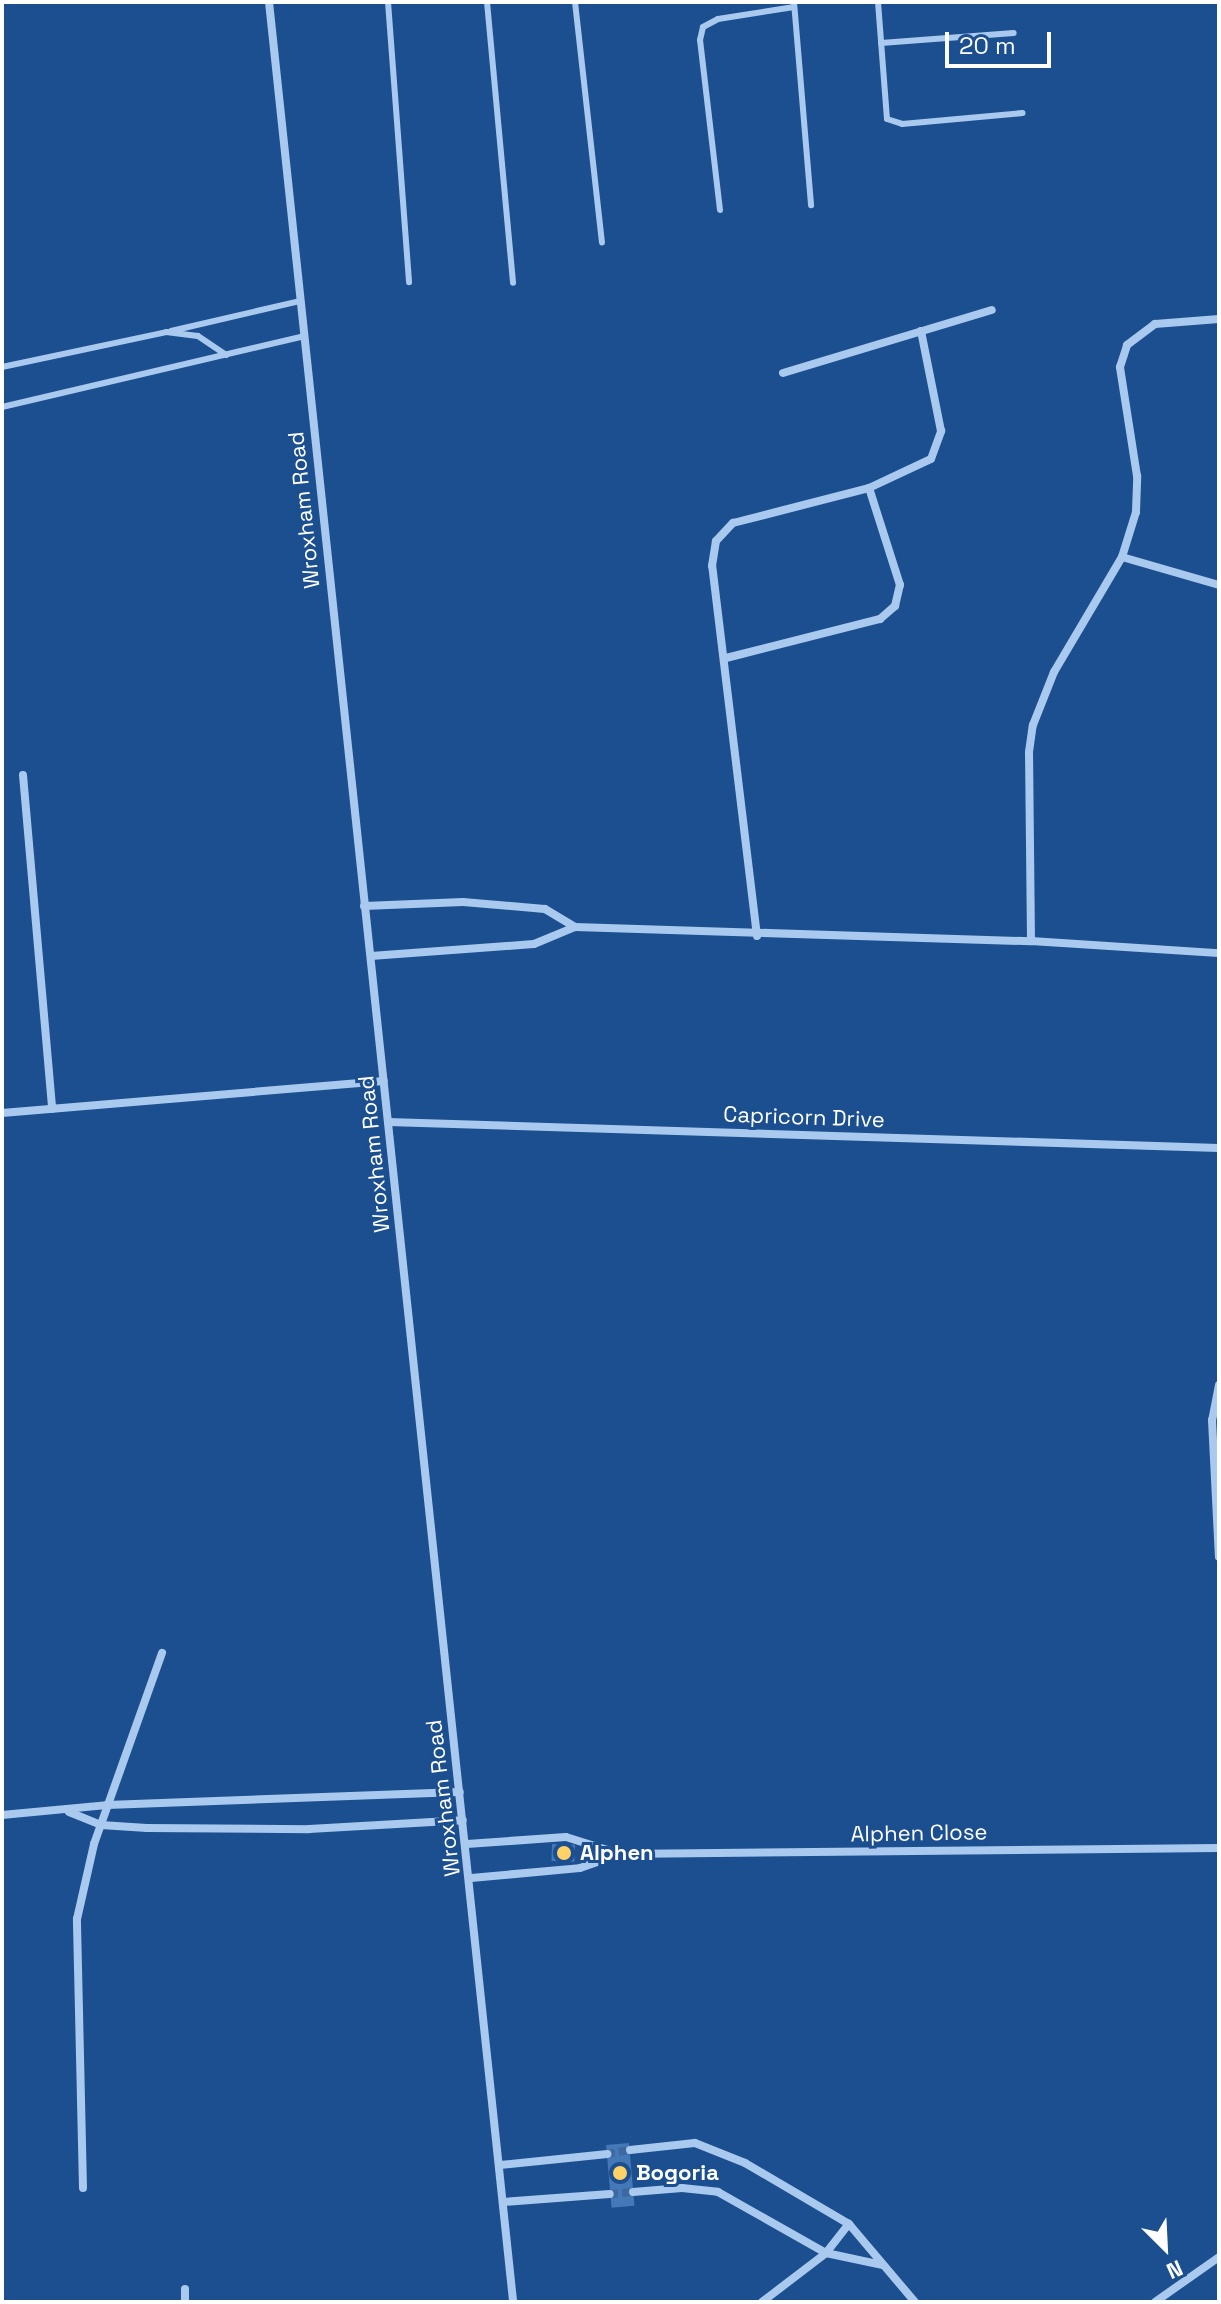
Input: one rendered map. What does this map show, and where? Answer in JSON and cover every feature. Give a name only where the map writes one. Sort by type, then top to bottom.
[{"type":"street","name":"Wroxham Road","points":[[269,2],[471,1878],[513,2302]]},
{"type":"street","points":[[783,373],[992,310]]},
{"type":"street","points":[[1031,941],[1029,752],[1033,725],[1054,672],[1122,557],[1138,494],[1120,367],[1127,345],[1155,324],[1219,319]]},
{"type":"street","points":[[757,936],[726,658],[712,566],[724,529],[869,488],[924,464],[940,444],[921,331]]},
{"type":"street","points":[[726,658],[880,619],[895,606],[900,585],[869,488]]},
{"type":"street","points":[[1122,557],[1219,585]]},
{"type":"street","points":[[23,775],[52,1109]]},
{"type":"street","points":[[364,906],[463,902],[545,909],[575,927]]},
{"type":"street","points":[[371,956],[534,944],[575,927],[757,936],[1031,941],[1219,953]]},
{"type":"street","points":[[2,1113],[384,1081]]},
{"type":"street","name":"Capricorn Drive","points":[[388,1122],[1219,1148]]},
{"type":"street","points":[[1219,1385],[1212,1420],[1219,1557]]},
{"type":"street","points":[[83,2188],[76,1933],[86,1871],[162,1653]]},
{"type":"street","points":[[2,1815],[107,1805],[460,1792]]},
{"type":"street","points":[[68,1811],[101,1825],[309,1829],[463,1820]]},
{"type":"street","name":"Alphen Close","points":[[467,1844],[566,1837],[588,1839],[620,1854]]},
{"type":"street","name":"Alphen Close","points":[[471,1878],[580,1868],[620,1854],[1219,1848]]},
{"type":"street","points":[[630,2150],[695,2143],[718,2150],[849,2224],[915,2302]]},
{"type":"street","points":[[500,2165],[607,2154]]},
{"type":"street","points":[[633,2192],[682,2188],[718,2192],[826,2253],[883,2265]]},
{"type":"street","points":[[503,2202],[610,2194]]},
{"type":"street","points":[[762,2302],[826,2253],[849,2224]]},
{"type":"street","points":[[1155,2302],[1219,2257]]},
{"type":"street","points":[[185,2289],[185,2302]]},
{"type":"lane","points":[[388,2],[409,282]]},
{"type":"lane","points":[[487,2],[513,283]]},
{"type":"lane","points":[[575,2],[602,242]]},
{"type":"lane","points":[[878,2],[885,115],[891,121],[1022,113]]},
{"type":"lane","points":[[720,210],[700,40],[703,27],[718,19],[794,4],[811,205]]},
{"type":"lane","points":[[881,43],[1014,33]]},
{"type":"lane","points":[[2,367],[300,301]]},
{"type":"lane","points":[[166,332],[198,336],[226,355]]},
{"type":"lane","points":[[2,407],[304,336]]},
{"type":"building","name":"Alphen","points":[[552,1844],[575,1845],[574,1862],[551,1861]]},
{"type":"building","name":"Bogoria","points":[[629,2143],[634,2206],[612,2208],[606,2145]]},
{"type":"tunnel","points":[[607,2154],[630,2150]]},
{"type":"tunnel","points":[[610,2194],[633,2192]]},
{"type":"place","name":"Alphen","points":[[564,1853]]},
{"type":"place","name":"Bogoria","points":[[620,2173]]}]
